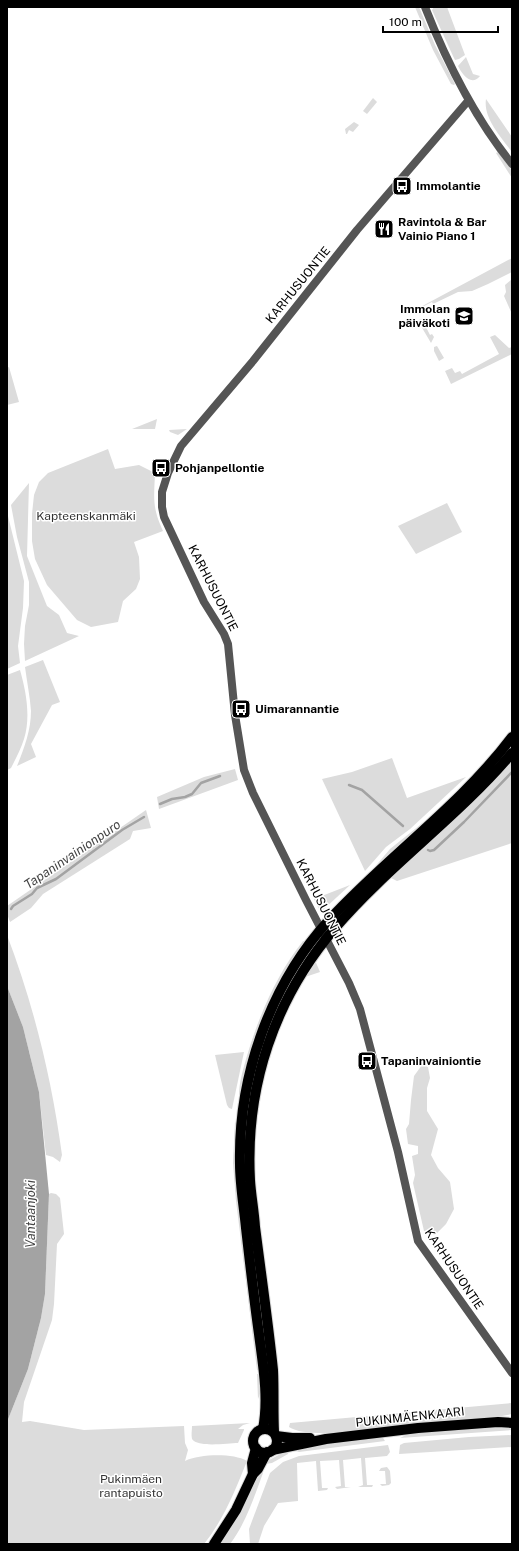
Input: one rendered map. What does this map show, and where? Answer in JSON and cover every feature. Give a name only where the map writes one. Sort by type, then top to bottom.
[{"type":"main road","points":[[214,1544],[236,1510],[252,1474],[252,1463],[256,1448],[254,1436],[262,1429],[265,1418],[264,1371],[250,1262],[240,1166],[242,1115],[251,1067],[269,1014],[289,974],[321,929],[386,864],[476,780],[497,757],[512,737]]},
{"type":"main road","points":[[252,1474],[258,1469],[269,1451],[277,1444],[275,1434],[273,1370],[250,1180],[250,1142],[252,1116],[260,1069],[278,1017],[298,978],[314,952],[344,918],[378,884],[473,796],[512,753]]},
{"type":"main road","name":"PUKINMÄENKAARI","points":[[269,1451],[326,1439],[411,1429],[498,1422],[512,1418]]},
{"type":"main road","name":"PUKINMÄENKAARI","points":[[498,1422],[512,1424]]},
{"type":"main road","name":"PUKINMÄENKAARI","points":[[262,1429],[267,1429],[275,1434],[292,1438],[326,1439]]},
{"type":"main road","points":[[256,1448],[260,1451],[269,1451]]},
{"type":"street","points":[[425,7],[441,48],[468,100],[512,164]]},
{"type":"street","name":"KARHUSUONTIE","points":[[468,100],[357,230],[253,361],[181,446],[165,479],[162,492],[162,508],[164,517],[204,602],[224,634],[228,644],[235,715],[244,770],[256,800],[349,983],[360,1009],[398,1155],[418,1241],[512,1373]]},
{"type":"green space","points":[[415,7],[419,7],[435,45],[455,84],[454,85],[451,84],[433,50]]},
{"type":"green space","points":[[434,7],[447,7],[465,55],[459,59],[455,60],[453,56],[432,10]]},
{"type":"green space","points":[[466,57],[473,74],[480,76],[477,79],[470,80],[467,78],[458,66]]},
{"type":"green space","points":[[373,98],[377,102],[367,114],[363,111]]},
{"type":"green space","points":[[486,99],[512,137],[512,152],[498,134],[490,120],[487,113]]},
{"type":"green space","points":[[354,122],[359,125],[353,132],[349,130],[346,134],[345,129]]},
{"type":"green space","points":[[498,152],[512,170],[512,178],[496,153]]},
{"type":"green space","points":[[512,258],[512,272],[472,291],[458,292],[433,304],[432,302],[420,308],[421,310],[416,314],[413,311]]},
{"type":"green space","points":[[512,279],[512,314],[504,296],[506,292],[505,285]]},
{"type":"green space","points":[[420,319],[424,319],[424,323],[430,335],[432,334],[434,337],[431,343],[418,321]]},
{"type":"green space","points":[[495,335],[509,348],[512,347],[512,354],[451,384],[445,371],[452,368],[455,373],[460,371],[462,374],[499,354],[490,337]]},
{"type":"green space","points":[[437,346],[444,358],[439,361],[434,351],[434,347]]},
{"type":"green space","points":[[9,367],[19,402],[7,405],[7,368]]},
{"type":"green space","points":[[157,419],[155,429],[132,429]]},
{"type":"green space","points":[[187,429],[178,435],[170,432],[169,430]]},
{"type":"green space","name":"Kapteenskanmäki","points":[[108,449],[115,469],[139,465],[155,473],[154,503],[163,531],[134,542],[139,557],[140,579],[136,589],[123,601],[118,622],[91,627],[77,620],[47,585],[35,559],[32,541],[32,514],[34,495],[39,482],[48,473]]},
{"type":"green space","points":[[29,483],[27,556],[47,606],[59,615],[67,633],[79,636],[25,661],[24,644],[25,626],[29,605],[29,582],[17,537],[11,505]]},
{"type":"green space","points":[[447,503],[462,532],[416,554],[398,526]]},
{"type":"green space","points":[[7,512],[24,581],[23,608],[18,646],[20,663],[7,669]]},
{"type":"green space","points":[[43,660],[60,702],[52,705],[31,744],[36,757],[17,766],[27,739],[31,718],[31,706],[25,667]]},
{"type":"green space","points":[[20,670],[27,704],[26,731],[18,754],[11,768],[7,770],[7,675]]},
{"type":"green space","points":[[512,729],[512,733],[471,781],[331,913],[331,911],[373,869],[390,849],[430,817],[462,787],[491,757]]},
{"type":"green space","points":[[512,757],[512,843],[397,881],[391,878],[382,887],[380,886]]},
{"type":"green space","points":[[392,758],[407,798],[466,777],[410,829],[386,847],[365,871],[322,779],[352,772]]},
{"type":"green space","points":[[235,769],[238,780],[159,809],[157,797],[204,777]]},
{"type":"green space","points":[[146,810],[151,828],[133,831],[130,839],[43,894],[31,908],[10,922],[7,914],[7,906]]},
{"type":"green space","points":[[350,885],[323,910],[319,909],[314,899]]},
{"type":"green space","points":[[7,935],[26,989],[41,1044],[58,1127],[62,1155],[60,1162],[53,1157],[46,1155],[39,1092],[23,1027],[7,986]]},
{"type":"green space","points":[[303,941],[306,941],[298,955],[242,1095],[239,1095],[240,1081],[246,1059],[262,1013],[276,982],[293,954]]},
{"type":"green space","points":[[314,958],[320,972],[305,977],[295,993],[272,1045],[259,1098],[257,1098],[265,1061],[278,1025],[294,991]]},
{"type":"green space","points":[[244,1052],[232,1109],[227,1105],[215,1055]]},
{"type":"green space","points":[[422,1065],[428,1067],[430,1078],[427,1088],[427,1111],[438,1129],[431,1155],[438,1168],[450,1182],[454,1209],[446,1224],[435,1235],[424,1231],[413,1183],[415,1175],[412,1156],[418,1154],[418,1146],[408,1144],[406,1129],[409,1124],[414,1076]]},
{"type":"green space","points":[[235,1122],[238,1126],[260,1369],[257,1370],[236,1201],[233,1163]]},
{"type":"green space","name":"Pukinmäen rantapuisto","points":[[49,1194],[56,1194],[60,1198],[64,1234],[57,1244],[52,1320],[24,1402],[22,1422],[30,1421],[84,1430],[184,1426],[185,1443],[188,1450],[185,1461],[199,1457],[216,1455],[241,1458],[247,1461],[223,1515],[204,1544],[7,1544],[7,1422],[28,1369],[41,1318],[45,1294]]},
{"type":"green space","points":[[257,1374],[260,1374],[261,1391],[258,1399]]},
{"type":"green space","points":[[512,1403],[512,1414],[502,1416],[331,1433],[299,1431],[289,1427],[290,1423]]},
{"type":"green space","points":[[250,1423],[243,1425],[238,1429],[244,1430],[238,1443],[207,1444],[195,1442],[192,1439],[192,1426]]},
{"type":"green space","points":[[512,1426],[512,1430],[400,1438],[408,1434]]},
{"type":"green space","points":[[512,1435],[512,1447],[399,1454],[400,1445],[404,1443]]},
{"type":"green space","points":[[383,1438],[385,1441],[299,1452],[296,1451],[295,1448]]},
{"type":"green space","points":[[388,1445],[390,1452],[387,1456],[365,1458],[367,1485],[373,1485],[372,1487],[358,1487],[363,1485],[361,1458],[343,1460],[345,1487],[351,1487],[337,1489],[335,1487],[341,1486],[339,1460],[320,1461],[322,1488],[328,1488],[327,1490],[318,1491],[316,1461],[297,1463],[298,1501],[278,1503],[264,1526],[258,1544],[250,1544],[249,1529],[270,1473],[283,1462],[299,1456]]},
{"type":"green space","points":[[290,1449],[288,1454],[272,1463],[265,1464],[269,1460]]},
{"type":"green space","points":[[387,1467],[390,1471],[391,1483],[389,1485],[382,1486],[380,1484],[386,1484],[385,1471],[379,1471],[381,1468]]},
{"type":"green space","points":[[260,1469],[263,1473],[241,1527],[230,1544],[219,1544]]},
{"type":"water","name":"Vantaanjoki","points":[[7,986],[23,1027],[39,1092],[49,1194],[45,1294],[41,1318],[28,1369],[7,1422]]},
{"type":"waterway","name":"Tapaninvainionpuro","points":[[428,850],[434,850],[464,822],[512,772]]},
{"type":"waterway","name":"Tapaninvainionpuro","points":[[160,804],[192,794],[201,783],[220,776]]},
{"type":"waterway","name":"Tapaninvainionpuro","points":[[349,785],[362,790],[403,826]]},
{"type":"waterway","name":"Tapaninvainionpuro","points":[[11,909],[13,906],[32,894],[37,888],[56,879],[122,830],[144,817]]},
{"type":"place","name":"Immolantie","points":[[402,186]]},
{"type":"place","name":"Ravintola & Bar Vainio Piano 1","points":[[384,229]]},
{"type":"place","name":"Immolan päiväkoti","points":[[464,316]]},
{"type":"place","name":"Pohjanpellontie","points":[[161,468]]},
{"type":"place","name":"Uimarannantie","points":[[241,709]]},
{"type":"place","name":"Tapaninvainiontie","points":[[367,1061]]}]
